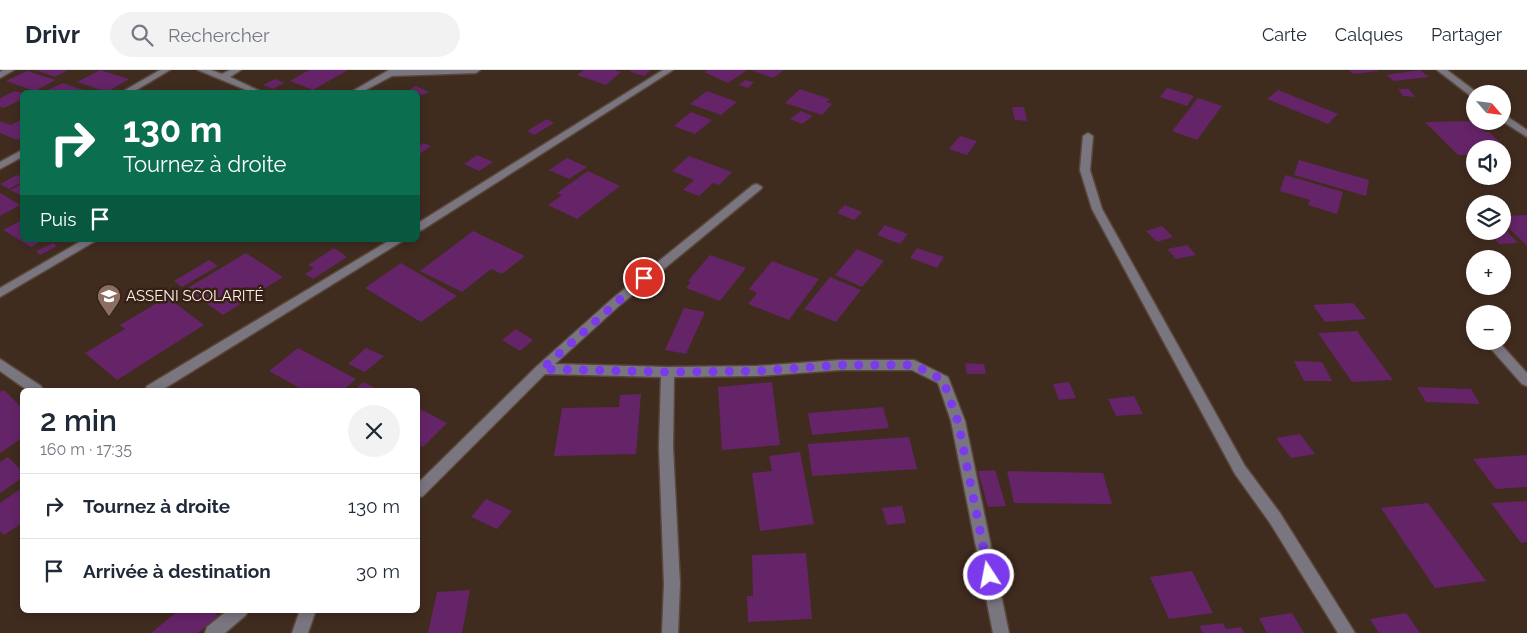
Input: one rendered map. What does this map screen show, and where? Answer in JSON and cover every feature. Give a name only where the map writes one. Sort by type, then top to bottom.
[{"type":"street","points":[[0,75],[10,70]]},
{"type":"street","points":[[131,90],[166,70]]},
{"type":"street","points":[[202,70],[252,90]]},
{"type":"street","points":[[223,77],[237,70]]},
{"type":"street","points":[[360,90],[393,72],[476,70]]},
{"type":"street","points":[[420,227],[669,70]]},
{"type":"street","points":[[1441,70],[1466,88]]},
{"type":"street","points":[[1511,122],[1527,134]]},
{"type":"street","points":[[1088,136],[1085,170],[1097,209],[1240,470],[1275,518],[1347,633]]},
{"type":"street","points":[[0,166],[20,154]]},
{"type":"street","points":[[420,490],[542,369],[616,302],[757,187]]},
{"type":"street","points":[[0,293],[88,242]]},
{"type":"street","points":[[155,388],[395,242]]},
{"type":"street","points":[[1498,350],[1527,381]]},
{"type":"street","points":[[0,364],[33,388]]},
{"type":"street","points":[[542,369],[668,372],[757,371],[840,365],[914,365],[943,380],[958,422],[1001,633]]},
{"type":"street","points":[[668,372],[666,447],[672,584],[670,633]]},
{"type":"street","points":[[213,633],[236,613]]},
{"type":"street","points":[[300,633],[307,613]]},
{"type":"building","points":[[36,70],[68,70],[55,77]]},
{"type":"building","points":[[100,70],[129,79],[110,90],[101,90],[77,82]]},
{"type":"building","points":[[309,70],[348,70],[313,90],[290,81]]},
{"type":"building","points":[[584,70],[614,70],[621,72],[606,85],[577,75]]},
{"type":"building","points":[[632,70],[651,70],[644,76],[630,72]]},
{"type":"building","points":[[708,70],[746,71],[728,83],[704,72]]},
{"type":"building","points":[[751,70],[784,70],[773,78]]},
{"type":"building","points":[[1349,70],[1378,70],[1378,71],[1353,74]]},
{"type":"building","points":[[1420,70],[1429,77],[1394,81],[1386,75]]},
{"type":"building","points":[[27,71],[56,80],[37,90],[6,81]]},
{"type":"building","points":[[275,79],[284,83],[273,89],[263,85]]},
{"type":"building","points":[[745,80],[754,82],[748,88],[739,85]]},
{"type":"building","points":[[63,83],[83,90],[47,90]]},
{"type":"building","points":[[416,86],[429,92],[422,95],[420,90],[410,89]]},
{"type":"building","points":[[1167,88],[1194,96],[1187,106],[1160,97]]},
{"type":"building","points":[[800,89],[830,99],[826,102],[832,104],[822,115],[785,103]]},
{"type":"building","points":[[1398,89],[1409,89],[1415,97],[1403,96]]},
{"type":"building","points":[[1278,90],[1338,114],[1328,124],[1267,99]]},
{"type":"building","points":[[15,91],[20,92],[20,100],[4,108],[0,107],[0,98]]},
{"type":"building","points":[[707,91],[737,102],[721,115],[690,104]]},
{"type":"building","points":[[1198,98],[1222,106],[1197,140],[1172,131]]},
{"type":"building","points":[[1012,107],[1024,107],[1027,121],[1015,120]]},
{"type":"building","points":[[801,111],[813,116],[802,124],[790,119]]},
{"type":"building","points":[[691,112],[712,120],[695,134],[674,126]]},
{"type":"building","points":[[547,119],[554,123],[534,135],[527,131]]},
{"type":"building","points":[[20,120],[20,138],[17,140],[0,133],[0,121],[11,125]]},
{"type":"building","points":[[1466,121],[1466,130],[1483,130],[1489,132],[1498,140],[1466,140],[1466,155],[1458,155],[1425,122]]},
{"type":"building","points":[[960,136],[977,141],[967,155],[949,149]]},
{"type":"building","points":[[423,143],[431,146],[420,154],[420,145]]},
{"type":"building","points":[[477,155],[493,162],[479,171],[464,164]]},
{"type":"building","points":[[689,156],[732,172],[719,185],[713,183],[699,196],[683,190],[694,180],[672,171]]},
{"type":"building","points":[[567,158],[587,167],[569,179],[549,170]]},
{"type":"building","points":[[1299,160],[1369,180],[1366,196],[1294,175]]},
{"type":"building","points":[[588,171],[620,186],[577,219],[548,205],[562,195],[557,193]]},
{"type":"building","points":[[17,175],[20,177],[20,183],[9,189],[0,184]]},
{"type":"building","points":[[1285,175],[1343,192],[1337,214],[1308,205],[1310,200],[1280,191]]},
{"type":"building","points":[[20,185],[20,195],[10,190]]},
{"type":"building","points":[[0,193],[20,205],[0,216]]},
{"type":"building","points":[[845,205],[862,212],[854,220],[837,213]]},
{"type":"building","points":[[1527,215],[1527,246],[1511,230],[1511,216]]},
{"type":"building","points":[[20,221],[20,240],[3,230]]},
{"type":"building","points":[[885,225],[908,234],[900,244],[877,235]]},
{"type":"building","points":[[1162,226],[1173,237],[1157,242],[1146,231]]},
{"type":"building","points":[[473,231],[525,256],[502,274],[491,269],[462,292],[420,271]]},
{"type":"building","points":[[1511,236],[1518,243],[1499,244],[1496,240],[1511,240]]},
{"type":"building","points":[[23,242],[40,242],[31,247]]},
{"type":"building","points":[[53,243],[57,246],[40,255],[36,251]]},
{"type":"building","points":[[1187,245],[1196,255],[1176,259],[1167,249]]},
{"type":"building","points":[[334,248],[347,257],[313,279],[305,274],[314,268],[308,265]]},
{"type":"building","points":[[917,248],[944,257],[937,268],[910,258]]},
{"type":"building","points":[[857,249],[884,261],[862,287],[835,275]]},
{"type":"building","points":[[246,253],[283,277],[223,315],[186,289]]},
{"type":"building","points":[[710,255],[746,268],[720,301],[686,288],[691,282],[688,281]]},
{"type":"building","points":[[209,260],[218,266],[182,287],[174,281]]},
{"type":"building","points":[[772,261],[819,279],[789,320],[748,304],[757,293],[749,289]]},
{"type":"building","points":[[401,263],[457,296],[421,322],[365,288]]},
{"type":"building","points":[[830,277],[861,290],[836,322],[804,309]]},
{"type":"building","points":[[167,297],[204,325],[117,380],[85,353],[125,329],[120,325]]},
{"type":"building","points":[[1353,303],[1366,319],[1325,322],[1313,305]]},
{"type":"building","points":[[684,308],[705,312],[686,354],[665,350]]},
{"type":"building","points":[[516,329],[533,340],[520,351],[502,340]]},
{"type":"building","points":[[1357,331],[1393,380],[1352,382],[1318,333]]},
{"type":"building","points":[[298,348],[356,379],[345,388],[299,388],[269,371]]},
{"type":"building","points":[[366,348],[384,356],[365,372],[348,364]]},
{"type":"building","points":[[1294,361],[1322,362],[1332,381],[1304,381]]},
{"type":"building","points":[[965,363],[984,364],[986,374],[967,374]]},
{"type":"building","points":[[363,382],[375,388],[357,388]]},
{"type":"building","points":[[772,382],[780,445],[722,450],[718,387]]},
{"type":"building","points":[[1069,382],[1076,398],[1059,400],[1053,384]]},
{"type":"building","points":[[1417,387],[1471,389],[1480,404],[1426,402]]},
{"type":"building","points":[[4,390],[20,406],[20,439],[0,453],[0,392]]},
{"type":"building","points":[[641,394],[636,454],[554,456],[562,408],[619,407],[620,395]]},
{"type":"building","points":[[1134,396],[1143,414],[1116,416],[1108,399]]},
{"type":"building","points":[[883,407],[889,428],[812,435],[808,413]]},
{"type":"building","points":[[420,409],[447,423],[423,447],[420,445]]},
{"type":"building","points":[[1300,434],[1315,454],[1291,458],[1276,438]]},
{"type":"building","points":[[909,437],[917,469],[812,476],[808,444]]},
{"type":"building","points":[[800,452],[814,524],[760,531],[752,473],[772,471],[769,456]]},
{"type":"building","points":[[1527,455],[1527,487],[1496,489],[1473,459]]},
{"type":"building","points":[[8,457],[20,469],[20,479],[0,493],[0,462]]},
{"type":"building","points":[[995,470],[1006,506],[988,507],[978,471]]},
{"type":"building","points":[[1007,471],[1103,473],[1112,504],[1014,503]]},
{"type":"building","points":[[20,489],[20,524],[4,535],[0,531],[0,503]]},
{"type":"building","points":[[486,499],[512,511],[497,529],[471,517]]},
{"type":"building","points":[[1527,501],[1527,542],[1521,543],[1491,503]]},
{"type":"building","points":[[1428,503],[1486,581],[1435,588],[1381,508]]},
{"type":"building","points":[[902,506],[906,523],[887,525],[882,508]]},
{"type":"building","points":[[806,553],[812,619],[748,622],[747,596],[753,596],[752,555]]},
{"type":"building","points":[[1192,571],[1213,613],[1169,619],[1150,577]]},
{"type":"building","points":[[470,590],[462,633],[428,633],[437,592]]},
{"type":"building","points":[[175,613],[215,613],[218,616],[198,633],[151,633]]},
{"type":"building","points":[[1292,613],[1304,633],[1267,633],[1259,618]]},
{"type":"building","points":[[1406,613],[1420,633],[1379,633],[1370,619]]},
{"type":"building","points":[[1223,623],[1226,629],[1241,627],[1244,633],[1203,633],[1199,626]]},
{"type":"place","name":"ASSENI SCOLARITÉ","points":[[109,317]]},
{"type":"route","points":[[644,278],[542,369],[668,372],[757,371],[840,365],[914,365],[943,380],[958,422],[989,575]]}]
